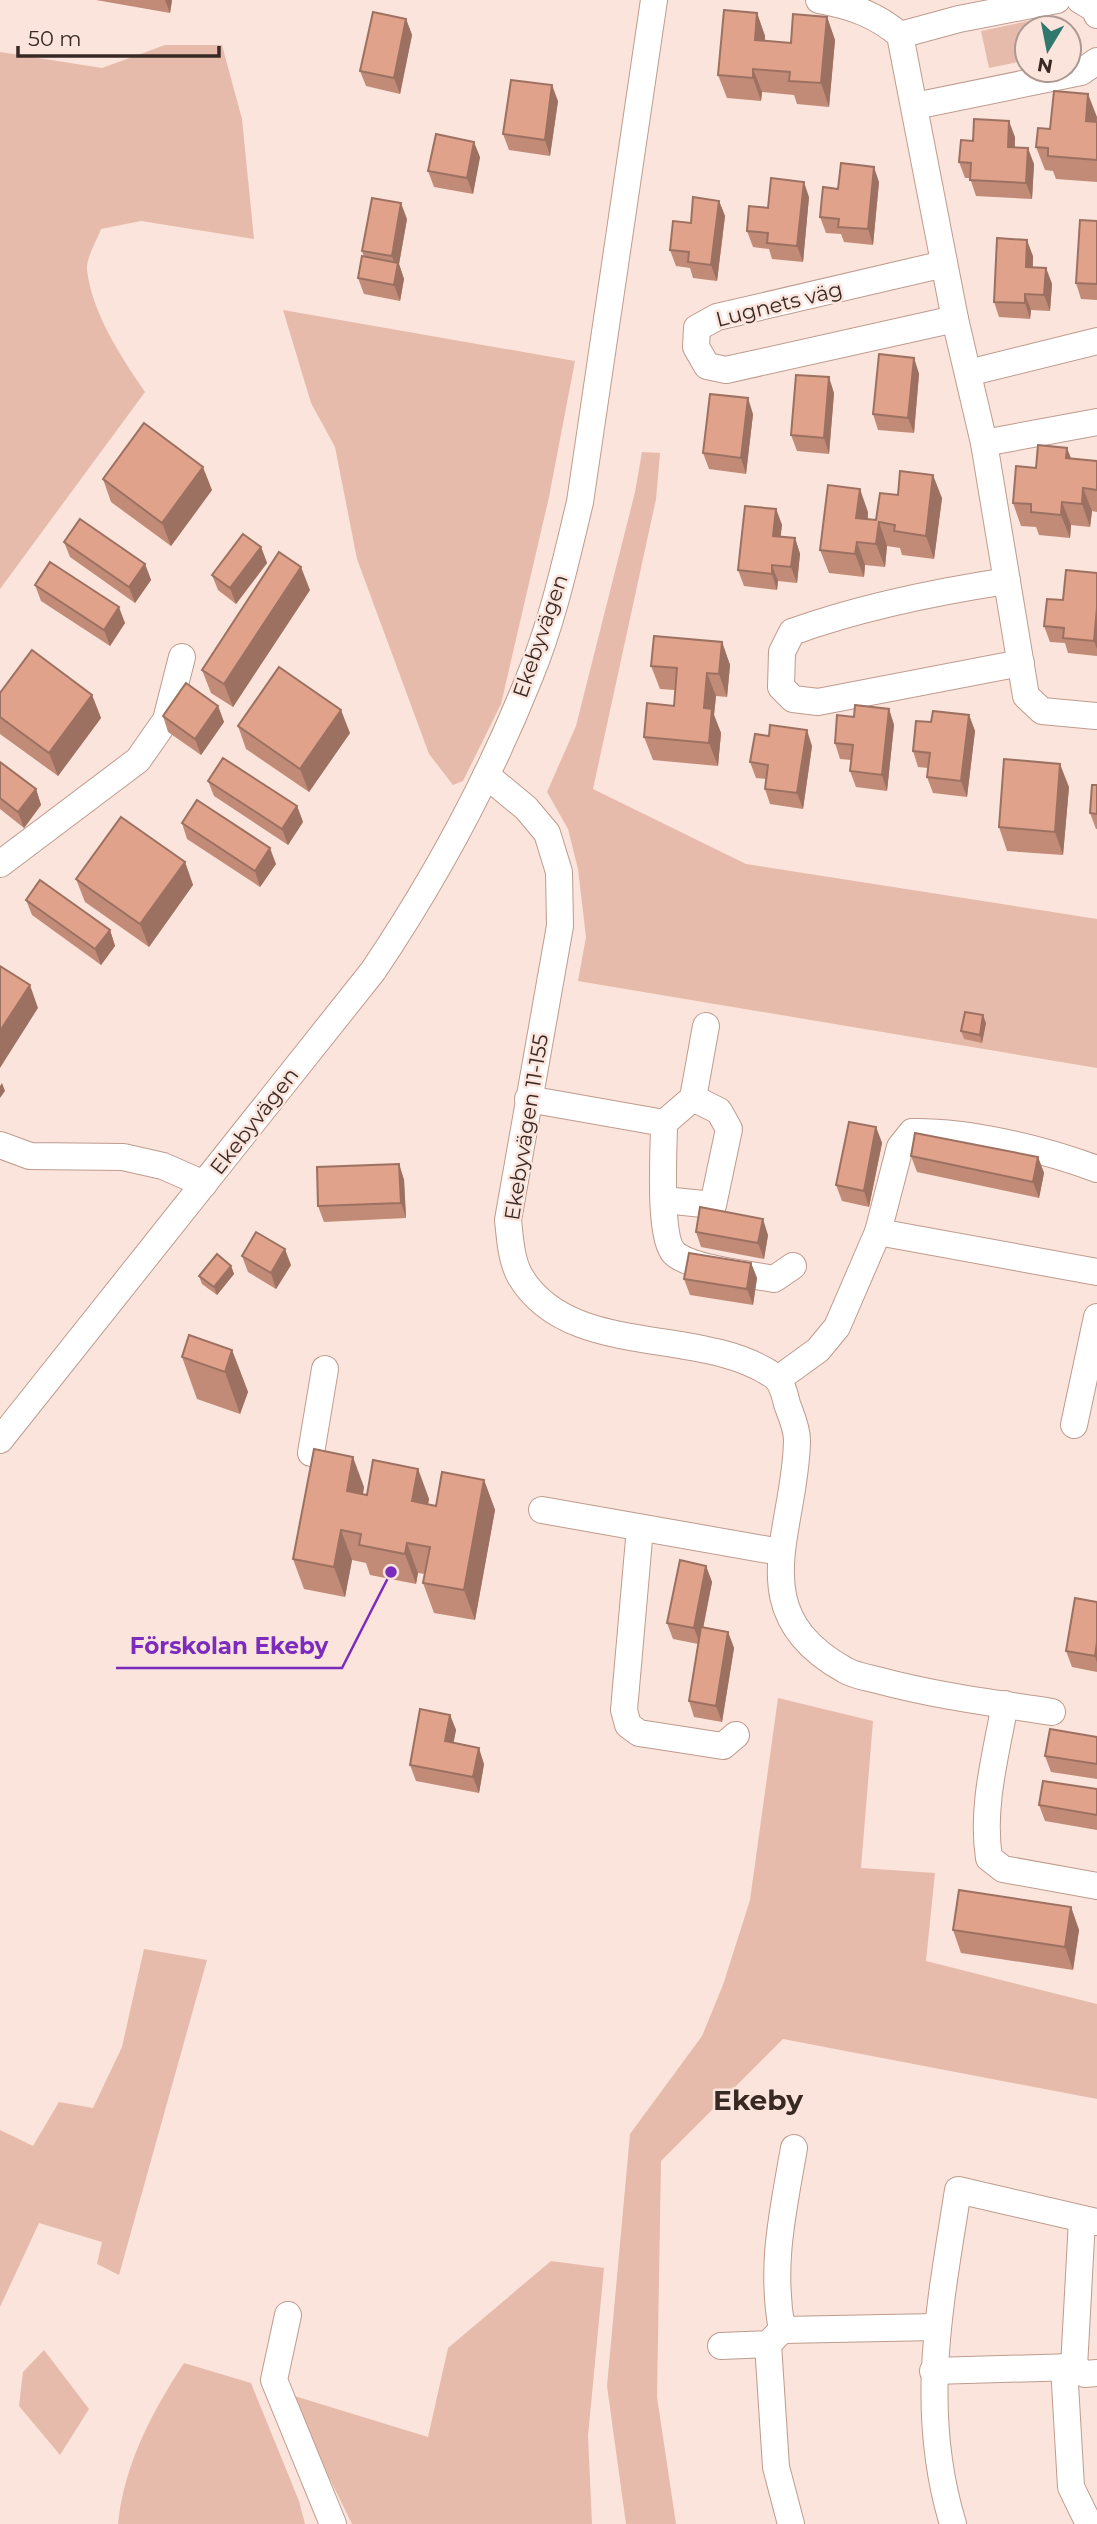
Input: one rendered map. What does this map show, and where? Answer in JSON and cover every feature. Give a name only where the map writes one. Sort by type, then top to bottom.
[{"type":"street","name":"Ekebyvägen","points":[[0,1440],[373,971],[419,902],[486,775],[531,674],[561,580],[580,502],[654,0]]},
{"type":"street","points":[[819,0],[848,5],[881,18],[900,35],[954,319],[984,443],[1026,696],[1042,711],[1097,716]]},
{"type":"street","points":[[900,35],[959,19],[1057,0]]},
{"type":"street","points":[[1080,0],[1095,9],[1097,15]]},
{"type":"street","points":[[915,106],[1081,72],[1097,61]]},
{"type":"street","name":"Lugnets väg","points":[[944,264],[717,317],[697,328],[696,346],[708,366],[726,370],[954,319]]},
{"type":"street","points":[[968,373],[1097,341]]},
{"type":"street","points":[[984,443],[1097,422]]},
{"type":"street","points":[[1007,581],[956,589],[840,616],[792,632],[782,652],[781,687],[793,699],[818,702],[1021,663]]},
{"type":"street","points":[[0,864],[138,760],[166,720],[182,657]]},
{"type":"street","name":"Ekebyvägen 11-155","points":[[486,775],[526,807],[547,833],[559,872],[560,926],[508,1220],[511,1250],[520,1276],[543,1302],[578,1325],[715,1352],[756,1364],[778,1379]]},
{"type":"street","points":[[706,1026],[693,1098],[664,1124],[667,1243],[683,1259],[774,1279],[793,1266]]},
{"type":"street","points":[[664,1200],[713,1205],[729,1129],[719,1111],[693,1098]]},
{"type":"street","points":[[528,1099],[664,1124]]},
{"type":"street","points":[[1052,1712],[914,1690],[847,1672],[806,1643],[785,1608],[780,1552],[792,1492],[797,1437],[778,1379],[818,1350],[837,1327],[888,1204],[900,1147],[912,1132],[936,1131],[1059,1155],[1097,1169]]},
{"type":"street","name":"Ekebyvägen","points":[[0,1145],[30,1156],[123,1157],[163,1166],[204,1184]]},
{"type":"street","points":[[878,1232],[1097,1272]]},
{"type":"street","points":[[1074,1425],[1097,1317]]},
{"type":"street","points":[[311,1453],[325,1369]]},
{"type":"street","points":[[542,1510],[780,1552]]},
{"type":"street","points":[[640,1528],[624,1710],[628,1725],[639,1733],[723,1746],[736,1735]]},
{"type":"street","points":[[1005,1704],[990,1786],[986,1840],[989,1858],[1003,1870],[1097,1886]]},
{"type":"street","points":[[791,2524],[776,2467],[775,2293],[779,2237],[794,2148]]},
{"type":"street","points":[[953,2524],[942,2489],[933,2426],[933,2371],[958,2190],[1089,2221],[1071,2487],[1089,2524]]},
{"type":"street","points":[[288,2315],[274,2380],[333,2524]]},
{"type":"street","points":[[721,2346],[775,2337],[937,2327]]},
{"type":"street","points":[[933,2371],[1078,2369]]},
{"type":"shaded area","points":[[1013,24],[1013,63],[989,68],[981,31]]},
{"type":"shaded area","points":[[165,45],[222,45],[242,119],[254,239],[141,221],[101,229],[87,265],[90,286],[109,334],[145,392],[0,589],[0,52],[102,68]]},
{"type":"shaded area","points":[[283,310],[575,361],[549,497],[501,704],[463,781],[453,785],[429,754],[357,559],[335,447],[311,403]]},
{"type":"shaded area","points":[[642,452],[660,453],[656,499],[593,789],[746,864],[1097,919],[1097,1068],[578,981],[586,937],[578,869],[568,829],[547,792],[576,726],[635,492]]},
{"type":"shaded area","points":[[778,1698],[873,1721],[861,1868],[935,1873],[926,1961],[1097,2004],[1097,2099],[783,2039],[661,2161],[657,2397],[676,2524],[626,2524],[607,2386],[630,2134],[702,2036],[723,1985],[750,1900]]},
{"type":"shaded area","points":[[144,1949],[207,1960],[119,2275],[97,2264],[102,2242],[39,2223],[0,2307],[0,2130],[33,2146],[59,2102],[93,2108],[122,2047]]},
{"type":"shaded area","points":[[551,2261],[604,2268],[588,2436],[592,2524],[352,2524],[288,2394],[428,2437],[448,2348]]},
{"type":"shaded area","points":[[44,2350],[89,2409],[60,2455],[19,2406],[23,2372]]},
{"type":"shaded area","points":[[184,2363],[251,2383],[299,2501],[305,2524],[118,2524],[126,2480],[141,2439]]},
{"type":"building","points":[[724,10],[757,13],[755,40],[791,43],[793,14],[827,17],[821,83],[789,81],[790,72],[753,69],[753,78],[718,75]]},
{"type":"building","points":[[373,12],[406,19],[394,78],[360,71]]},
{"type":"building","points":[[511,80],[552,85],[545,140],[503,134]]},
{"type":"building","points":[[1054,91],[1088,94],[1086,121],[1097,122],[1097,160],[1048,156],[1048,148],[1036,147],[1038,128],[1050,129]]},
{"type":"building","points":[[974,119],[1009,121],[1008,147],[1028,148],[1026,183],[970,180],[971,163],[959,162],[961,140],[973,141]]},
{"type":"building","points":[[436,134],[474,142],[467,178],[428,171]]},
{"type":"building","points":[[841,163],[874,167],[868,229],[838,227],[839,219],[820,217],[823,187],[838,189]]},
{"type":"building","points":[[771,178],[804,182],[797,246],[767,243],[768,233],[747,231],[749,206],[768,208]]},
{"type":"building","points":[[693,197],[719,201],[711,265],[688,262],[689,252],[670,250],[673,221],[691,223]]},
{"type":"building","points":[[372,198],[401,203],[392,256],[362,251]]},
{"type":"building","points":[[1080,220],[1097,221],[1097,284],[1076,283]]},
{"type":"building","points":[[997,238],[1027,240],[1026,267],[1046,268],[1044,295],[1025,294],[1025,303],[994,302]]},
{"type":"building","points":[[362,256],[398,263],[394,285],[358,278]]},
{"type":"building","points":[[879,354],[914,358],[908,418],[873,414]]},
{"type":"building","points":[[796,375],[829,377],[824,438],[791,435]]},
{"type":"building","points":[[710,394],[748,398],[741,458],[703,453]]},
{"type":"building","points":[[144,423],[203,467],[162,523],[103,479]]},
{"type":"building","points":[[1038,445],[1067,448],[1066,458],[1097,461],[1097,490],[1083,488],[1082,504],[1062,502],[1061,515],[1031,512],[1031,504],[1013,503],[1016,466],[1036,468]]},
{"type":"building","points":[[900,471],[933,475],[926,536],[894,531],[895,525],[879,522],[876,544],[857,542],[855,554],[820,550],[828,485],[860,489],[856,518],[876,520],[880,493],[898,495]]},
{"type":"building","points":[[745,506],[776,509],[773,536],[795,538],[791,567],[772,565],[772,574],[738,570]]},
{"type":"building","points":[[80,519],[145,564],[129,587],[64,542]]},
{"type":"building","points":[[243,534],[261,547],[230,588],[212,575]]},
{"type":"building","points":[[279,552],[301,567],[224,684],[202,670]]},
{"type":"building","points":[[50,562],[119,607],[104,630],[35,585]]},
{"type":"building","points":[[1066,570],[1097,573],[1094,641],[1063,638],[1064,628],[1044,626],[1047,599],[1063,600]]},
{"type":"building","points":[[654,636],[722,642],[719,674],[707,673],[704,708],[712,709],[709,743],[644,737],[647,703],[674,706],[677,668],[651,666]]},
{"type":"building","points":[[32,650],[92,695],[49,753],[0,717],[0,693]]},
{"type":"building","points":[[279,667],[341,710],[300,769],[238,726]]},
{"type":"building","points":[[186,683],[218,706],[195,739],[163,716]]},
{"type":"building","points":[[855,705],[889,709],[882,775],[850,771],[853,745],[835,743],[837,715],[854,717]]},
{"type":"building","points":[[933,711],[969,715],[961,781],[927,777],[930,753],[913,751],[916,721],[931,722]]},
{"type":"building","points":[[770,725],[807,730],[797,793],[765,789],[768,765],[750,762],[755,734],[769,736]]},
{"type":"building","points":[[223,758],[297,806],[282,829],[208,781]]},
{"type":"building","points":[[1004,759],[1060,764],[1055,832],[999,827]]},
{"type":"building","points":[[0,762],[36,789],[18,812],[0,798]]},
{"type":"building","points":[[1092,785],[1097,785],[1097,814],[1090,813]]},
{"type":"building","points":[[197,800],[270,848],[255,871],[182,823]]},
{"type":"building","points":[[121,817],[185,862],[140,924],[76,879]]},
{"type":"building","points":[[40,880],[110,930],[95,949],[26,900]]},
{"type":"building","points":[[0,966],[30,985],[0,1031]]},
{"type":"building","points":[[965,1012],[983,1015],[980,1035],[961,1031]]},
{"type":"building","points":[[849,1122],[876,1127],[864,1191],[836,1185]]},
{"type":"building","points":[[915,1133],[1038,1157],[1033,1182],[911,1156]]},
{"type":"building","points":[[399,1164],[401,1203],[318,1206],[317,1167]]},
{"type":"building","points":[[700,1207],[763,1219],[758,1243],[696,1232]]},
{"type":"building","points":[[256,1232],[285,1249],[271,1273],[242,1256]]},
{"type":"building","points":[[689,1253],[751,1263],[747,1289],[684,1279]]},
{"type":"building","points":[[217,1254],[231,1266],[214,1287],[199,1276]]},
{"type":"building","points":[[189,1335],[232,1350],[225,1372],[182,1357]]},
{"type":"building","points":[[314,1449],[353,1457],[347,1491],[367,1495],[373,1460],[418,1469],[412,1501],[436,1506],[442,1472],[484,1480],[464,1590],[423,1583],[430,1547],[407,1543],[405,1554],[359,1545],[361,1534],[341,1530],[334,1567],[293,1559]]},
{"type":"building","points":[[680,1560],[706,1566],[694,1628],[667,1623]]},
{"type":"building","points":[[1075,1598],[1097,1602],[1095,1656],[1066,1651]]},
{"type":"building","points":[[701,1627],[728,1632],[716,1706],[689,1701]]},
{"type":"building","points":[[420,1709],[450,1715],[445,1741],[479,1748],[473,1777],[410,1765]]},
{"type":"building","points":[[1050,1729],[1097,1737],[1097,1764],[1045,1756]]},
{"type":"building","points":[[1043,1781],[1097,1789],[1097,1815],[1039,1805]]},
{"type":"building","points":[[959,1890],[1071,1907],[1065,1947],[953,1930]]},
{"type":"place","name":"Förskolan Ekeby","points":[[391,1572]]},
{"type":"district","name":"Ekeby","points":[[758,2100]]}]
